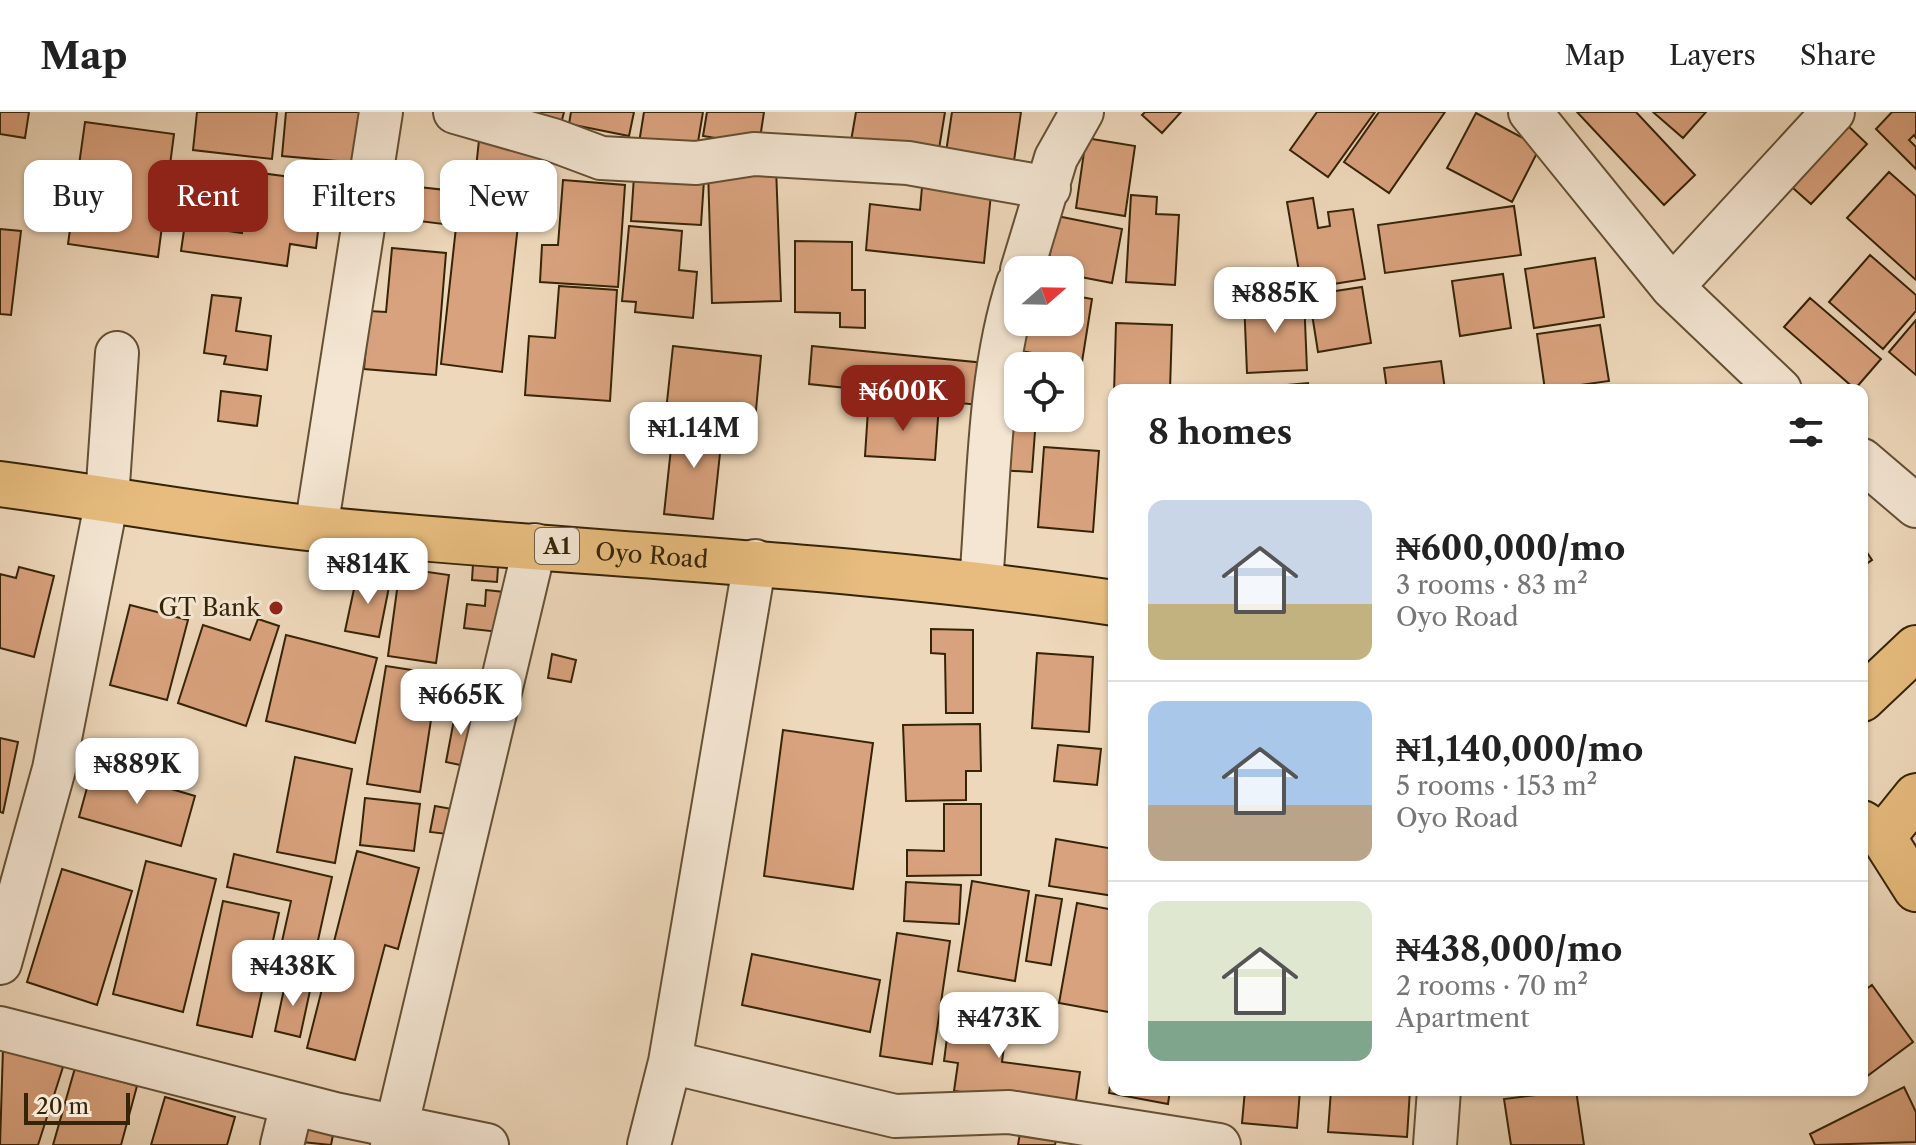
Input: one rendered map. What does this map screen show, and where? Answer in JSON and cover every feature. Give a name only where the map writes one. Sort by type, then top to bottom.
[{"type":"main road","name":"Oyo Road","points":[[0,484],[316,529],[755,561],[981,583],[1108,602]]},
{"type":"main road","points":[[1868,693],[1916,648]]},
{"type":"main road","points":[[1916,796],[1873,830],[1916,889]]},
{"type":"street","points":[[316,529],[381,112]]},
{"type":"street","points":[[455,112],[553,140],[601,158],[696,163],[754,154],[908,163],[1049,188]]},
{"type":"street","points":[[1027,256],[1056,158],[1082,112]]},
{"type":"street","points":[[1530,112],[1672,287],[1774,384]]},
{"type":"street","points":[[1672,287],[1833,112]]},
{"type":"street","points":[[981,583],[999,375],[1005,336]]},
{"type":"street","points":[[0,963],[54,769],[107,499],[117,353]]},
{"type":"street","points":[[1868,465],[1916,506]]},
{"type":"street","points":[[394,1136],[535,545]]},
{"type":"street","points":[[649,1145],[670,1062],[755,561]]},
{"type":"street","points":[[0,1028],[292,1104],[394,1136],[487,1145]]},
{"type":"street","points":[[670,1062],[895,1116],[1009,1112],[1219,1145]]},
{"type":"street","points":[[1435,1145],[1439,1096]]},
{"type":"street","points":[[282,1145],[292,1104]]},
{"type":"building","points":[[0,112],[29,112],[25,138],[0,134]]},
{"type":"building","points":[[197,112],[277,112],[272,159],[193,150]]},
{"type":"building","points":[[286,112],[365,112],[360,160],[282,156]]},
{"type":"building","points":[[503,112],[564,112],[560,128]]},
{"type":"building","points":[[571,112],[634,112],[629,136],[569,124]]},
{"type":"building","points":[[644,112],[703,112],[696,154],[639,143]]},
{"type":"building","points":[[707,112],[764,112],[759,145],[703,136]]},
{"type":"building","points":[[856,112],[945,112],[938,155],[851,141]]},
{"type":"building","points":[[952,112],[1021,112],[1013,168],[945,159]]},
{"type":"building","points":[[1145,112],[1181,112],[1162,133],[1142,115]]},
{"type":"building","points":[[1317,112],[1375,112],[1328,177],[1290,150]]},
{"type":"building","points":[[1379,112],[1445,112],[1389,193],[1344,162]]},
{"type":"building","points":[[1577,112],[1636,112],[1695,175],[1664,205]]},
{"type":"building","points":[[1653,112],[1706,112],[1683,138]]},
{"type":"building","points":[[1892,112],[1916,112],[1916,138],[1914,135],[1909,140],[1916,147],[1916,169],[1876,129]]},
{"type":"building","points":[[1476,113],[1540,147],[1512,202],[1447,168]]},
{"type":"building","points":[[1842,120],[1867,144],[1811,204],[1785,181]]},
{"type":"building","points":[[85,122],[174,134],[171,160],[148,160],[148,232],[161,232],[158,257],[68,244],[70,232],[132,232],[132,160],[80,160]]},
{"type":"building","points":[[1086,138],[1135,146],[1125,216],[1076,208]]},
{"type":"building","points":[[479,140],[542,146],[541,160],[477,160]]},
{"type":"building","points":[[776,167],[781,301],[712,303],[708,169]]},
{"type":"building","points":[[1889,172],[1916,196],[1916,280],[1847,218]]},
{"type":"building","points":[[268,174],[284,176],[284,232],[318,232],[316,248],[290,244],[287,266],[181,251],[184,232],[268,232]]},
{"type":"building","points":[[634,176],[704,180],[701,225],[631,221]]},
{"type":"building","points":[[563,180],[625,185],[618,287],[540,282],[542,245],[558,245]]},
{"type":"building","points":[[922,187],[991,194],[984,263],[866,250],[870,204],[920,210]]},
{"type":"building","points":[[424,188],[440,189],[440,224],[424,222]]},
{"type":"building","points":[[1131,195],[1157,197],[1156,214],[1179,215],[1175,285],[1126,282]]},
{"type":"building","points":[[1313,198],[1318,228],[1330,226],[1328,212],[1353,209],[1365,279],[1302,289],[1287,202]]},
{"type":"building","points":[[1514,206],[1521,255],[1385,273],[1378,225]]},
{"type":"building","points":[[1057,216],[1122,229],[1112,283],[1084,278],[1084,256],[1050,256]]},
{"type":"building","points":[[629,226],[682,231],[679,270],[697,272],[693,318],[635,312],[636,302],[622,301]]},
{"type":"building","points":[[0,229],[21,231],[11,315],[0,314]]},
{"type":"building","points":[[455,232],[517,232],[502,372],[441,364]]},
{"type":"building","points":[[795,241],[852,242],[852,290],[865,290],[865,328],[840,327],[840,313],[795,312]]},
{"type":"building","points":[[392,248],[446,253],[436,375],[364,369],[369,311],[386,312]]},
{"type":"building","points":[[1870,255],[1916,295],[1916,311],[1883,349],[1829,302]]},
{"type":"building","points":[[1595,258],[1604,317],[1534,328],[1525,269]]},
{"type":"building","points":[[1503,274],[1511,328],[1460,336],[1452,281]]},
{"type":"building","points":[[559,286],[617,290],[610,401],[525,395],[529,336],[555,338]]},
{"type":"building","points":[[1362,287],[1371,343],[1318,352],[1309,295]]},
{"type":"building","points":[[212,295],[241,298],[236,331],[271,336],[267,370],[224,364],[226,356],[204,353]]},
{"type":"building","points":[[1304,297],[1307,370],[1247,373],[1244,299]]},
{"type":"building","points":[[1084,298],[1092,299],[1084,352],[1021,351],[1024,336],[1084,336]]},
{"type":"building","points":[[1810,298],[1881,359],[1859,384],[1849,384],[1784,327]]},
{"type":"building","points":[[1916,320],[1916,375],[1889,352]]},
{"type":"building","points":[[1116,323],[1172,325],[1170,384],[1114,384]]},
{"type":"building","points":[[1600,325],[1609,381],[1544,384],[1537,334]]},
{"type":"building","points":[[673,346],[761,356],[755,421],[666,411]]},
{"type":"building","points":[[812,346],[985,363],[980,405],[906,398],[905,407],[873,404],[875,391],[809,384]]},
{"type":"building","points":[[1441,361],[1444,384],[1386,384],[1384,368]]},
{"type":"building","points":[[221,391],[261,396],[257,426],[218,421]]},
{"type":"building","points":[[907,403],[939,404],[935,460],[865,456],[868,410],[907,412]]},
{"type":"building","points":[[1004,411],[1004,432],[1035,432],[1032,472],[999,470]]},
{"type":"building","points":[[674,420],[723,425],[713,519],[664,514]]},
{"type":"building","points":[[1044,447],[1099,451],[1093,532],[1038,527]]},
{"type":"building","points":[[473,564],[498,567],[497,582],[472,580]]},
{"type":"building","points":[[19,567],[54,576],[34,657],[0,648],[0,574],[16,578]]},
{"type":"building","points":[[400,568],[449,575],[436,663],[388,656]]},
{"type":"building","points":[[357,575],[390,582],[379,637],[345,631]]},
{"type":"building","points":[[486,590],[504,592],[499,632],[464,628],[467,604],[485,606]]},
{"type":"building","points":[[130,605],[188,620],[167,700],[110,685]]},
{"type":"building","points":[[258,619],[279,626],[246,726],[178,703],[203,625],[250,640]]},
{"type":"building","points":[[931,629],[973,630],[973,713],[946,713],[945,654],[931,653]]},
{"type":"building","points":[[286,635],[377,658],[355,743],[266,721]]},
{"type":"building","points":[[1037,653],[1093,657],[1089,732],[1032,728]]},
{"type":"building","points":[[552,654],[576,660],[571,682],[548,678]]},
{"type":"building","points":[[386,666],[438,674],[420,792],[367,784]]},
{"type":"building","points":[[456,709],[476,712],[465,766],[446,762]]},
{"type":"building","points":[[980,724],[981,771],[966,771],[966,800],[906,801],[903,725]]},
{"type":"building","points":[[783,730],[873,743],[853,889],[764,876]]},
{"type":"building","points":[[0,738],[18,742],[3,813],[0,812]]},
{"type":"building","points":[[1058,745],[1101,749],[1097,785],[1054,781]]},
{"type":"building","points":[[295,757],[352,769],[335,863],[277,852]]},
{"type":"building","points":[[93,766],[195,796],[181,846],[79,817]]},
{"type":"building","points":[[365,798],[420,804],[414,851],[360,845]]},
{"type":"building","points":[[944,804],[981,804],[981,875],[907,876],[907,850],[944,851]]},
{"type":"building","points":[[435,806],[452,809],[447,834],[430,832]]},
{"type":"building","points":[[1056,839],[1108,848],[1108,895],[1049,886]]},
{"type":"building","points":[[357,851],[419,868],[398,949],[385,945],[355,1060],[307,1048]]},
{"type":"building","points":[[234,854],[332,877],[309,981],[275,973],[291,901],[227,887]]},
{"type":"building","points":[[146,861],[216,879],[183,1012],[113,994]]},
{"type":"building","points":[[62,869],[132,891],[97,1005],[27,982]]},
{"type":"building","points":[[972,881],[1029,891],[1015,981],[958,971]]},
{"type":"building","points":[[906,882],[961,885],[959,924],[904,921]]},
{"type":"building","points":[[1036,895],[1062,899],[1051,965],[1026,961]]},
{"type":"building","points":[[223,901],[279,913],[252,1037],[197,1025]]},
{"type":"building","points":[[1077,903],[1108,909],[1108,1012],[1059,1003]]},
{"type":"building","points":[[897,933],[950,941],[932,1064],[880,1056]]},
{"type":"building","points":[[752,954],[880,980],[870,1032],[742,1005]]},
{"type":"building","points":[[286,980],[311,986],[300,1037],[275,1031]]},
{"type":"building","points":[[1872,985],[1913,1042],[1868,1076],[1868,988]]},
{"type":"building","points":[[952,999],[1009,1007],[1002,1062],[1080,1072],[1075,1107],[954,1091],[958,1063],[944,1061]]},
{"type":"building","points":[[3,1048],[63,1067],[38,1145],[0,1145]]},
{"type":"building","points":[[75,1068],[137,1086],[121,1145],[53,1145]]},
{"type":"building","points":[[1904,1087],[1916,1112],[1916,1142],[1815,1145],[1810,1134]]},
{"type":"building","points":[[1125,1096],[1169,1096],[1168,1104]]},
{"type":"building","points":[[1244,1096],[1300,1096],[1297,1128],[1242,1123]]},
{"type":"building","points":[[1331,1096],[1410,1096],[1407,1137],[1328,1132]]},
{"type":"building","points":[[1577,1096],[1584,1145],[1511,1145],[1504,1099]]},
{"type":"building","points":[[165,1097],[235,1117],[227,1145],[151,1145]]},
{"type":"building","points":[[298,1117],[335,1125],[331,1145],[292,1141]]},
{"type":"building","points":[[1021,1127],[1057,1135],[1055,1145],[1018,1145]]},
{"type":"place","name":"GT Bank","points":[[276,608]]}]
